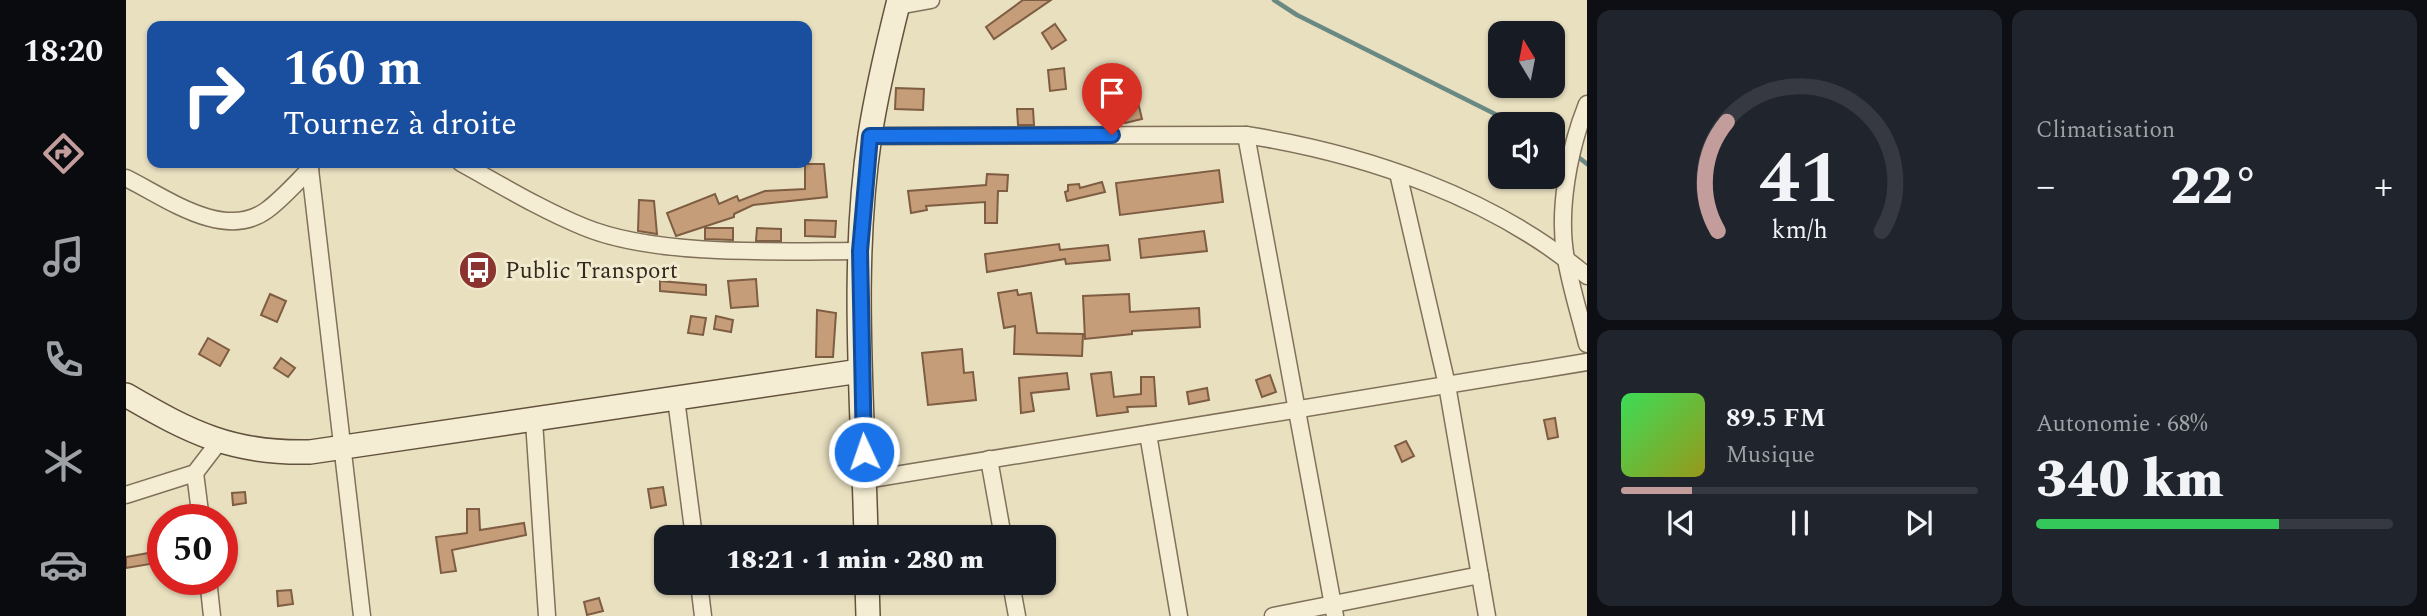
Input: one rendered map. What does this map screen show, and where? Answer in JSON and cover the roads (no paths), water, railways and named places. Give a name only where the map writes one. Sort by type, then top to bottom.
[{"type":"main road","points":[[866,525],[860,371],[860,251],[870,136],[898,3]]},
{"type":"main road","points":[[126,395],[218,443],[278,453],[343,449],[860,371]]},
{"type":"main road","points":[[867,595],[868,616]]},
{"type":"street","points":[[898,3],[931,0]]},
{"type":"street","points":[[1587,104],[1564,204],[1566,258],[1587,344]]},
{"type":"street","points":[[1246,135],[1299,409],[1334,610]]},
{"type":"street","points":[[870,136],[1246,135],[1296,143],[1398,173],[1490,211],[1566,258],[1587,276]]},
{"type":"street","points":[[126,178],[212,220],[236,221],[265,212],[309,168]]},
{"type":"street","points":[[311,168],[362,616]]},
{"type":"street","points":[[471,168],[586,228],[651,244],[755,251],[860,251]]},
{"type":"street","points":[[1398,173],[1447,385],[1487,616]]},
{"type":"street","points":[[865,480],[1587,362]]},
{"type":"street","points":[[676,399],[692,525]]},
{"type":"street","points":[[534,421],[547,616]]},
{"type":"street","points":[[1148,434],[1179,616]]},
{"type":"street","points":[[126,495],[195,473],[218,443]]},
{"type":"street","points":[[989,459],[1001,525]]},
{"type":"street","points":[[195,473],[199,504]]},
{"type":"street","points":[[1273,616],[1334,610],[1480,575]]},
{"type":"street","points":[[210,595],[212,616]]},
{"type":"street","points":[[700,595],[703,616]]},
{"type":"street","points":[[1013,595],[1017,616]]},
{"type":"waterway","points":[[1274,0],[1297,15],[1491,112]]},
{"type":"waterway","points":[[1565,150],[1569,152]]},
{"type":"waterway","points":[[1577,156],[1587,164]]},
{"type":"place","name":"Public Transport","points":[[478,270]]}]
